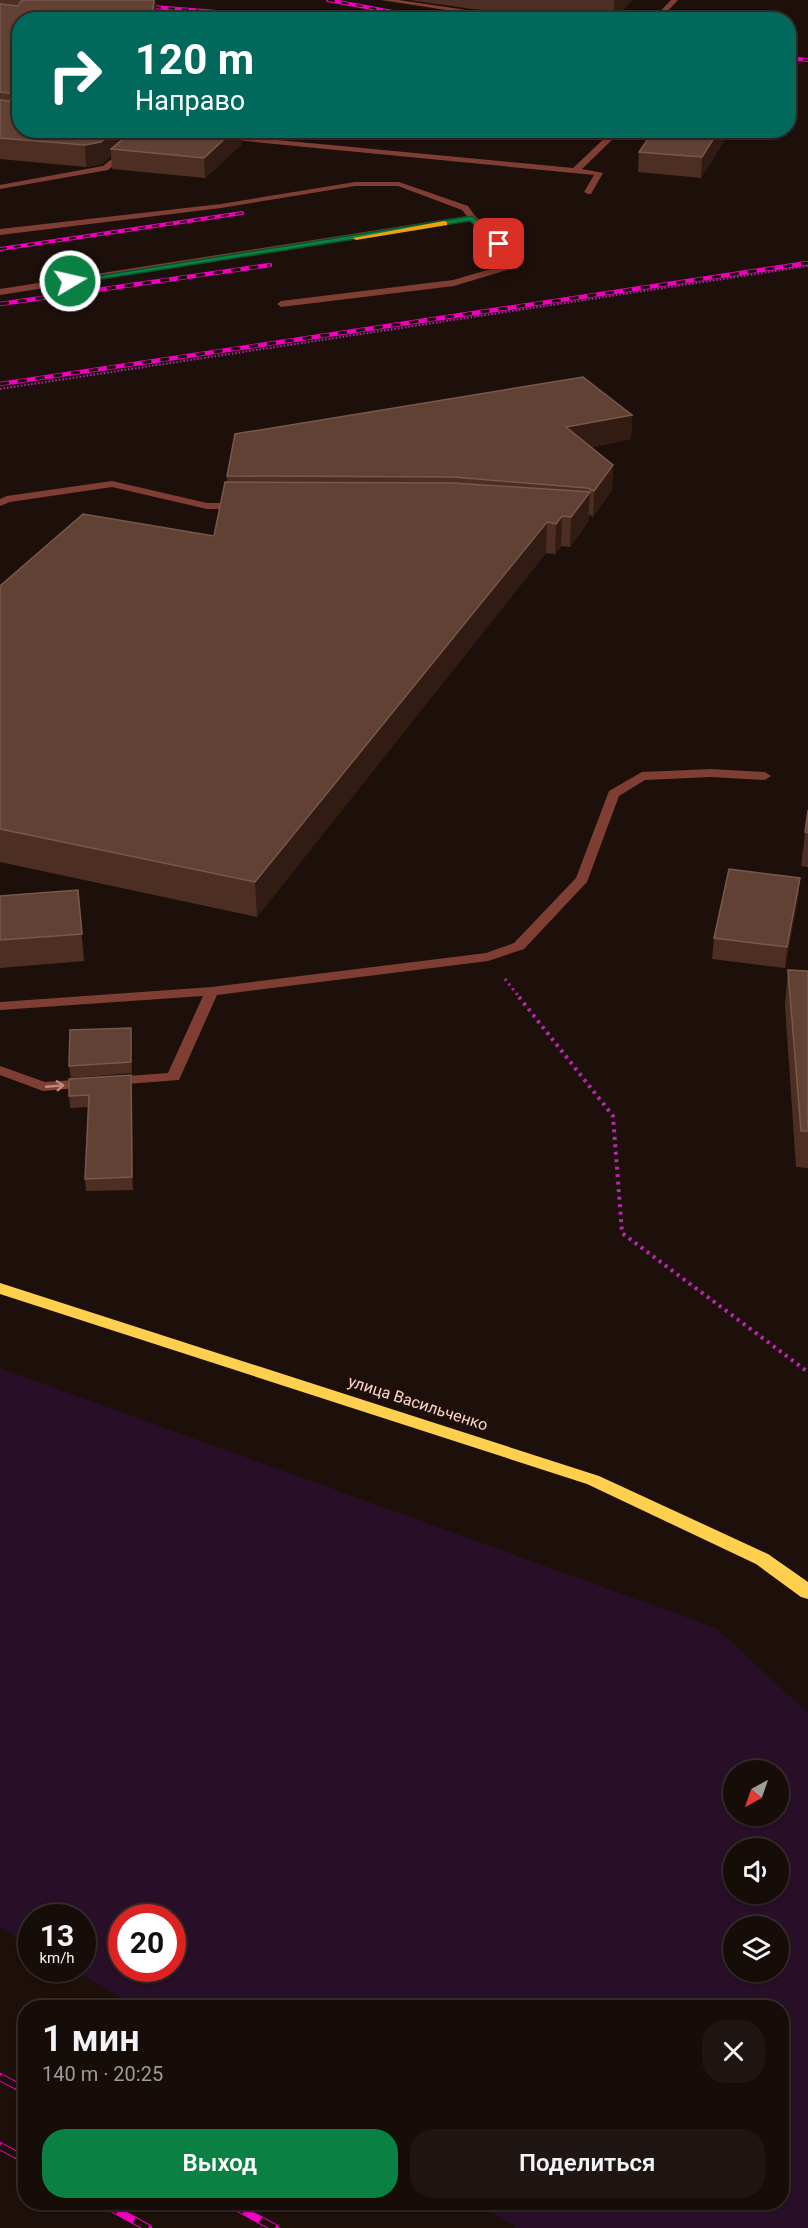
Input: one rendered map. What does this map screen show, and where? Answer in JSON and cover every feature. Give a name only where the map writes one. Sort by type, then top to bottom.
[{"type":"main road","name":"улица Васильченко","points":[[0,1288],[593,1480],[762,1559],[808,1592]]},
{"type":"lane","points":[[384,0],[472,12]]},
{"type":"lane","points":[[663,12],[675,0]]},
{"type":"lane","points":[[230,138],[599,173],[588,192]]},
{"type":"lane","points":[[575,171],[610,138]]},
{"type":"lane","points":[[0,186],[105,168],[136,143]]},
{"type":"lane","points":[[0,231],[221,207],[355,184],[399,184],[465,208],[472,218],[513,257],[504,268],[454,283],[280,304]]},
{"type":"lane","points":[[0,292],[472,218]]},
{"type":"lane","points":[[0,503],[7,499],[112,484],[207,506],[252,506]]},
{"type":"lane","points":[[0,1006],[212,991],[488,957],[519,946],[582,879],[613,794],[642,776],[711,774],[765,776]]},
{"type":"lane","points":[[0,1070],[43,1087],[174,1077],[212,991]]},
{"type":"path","points":[[0,389],[808,266]]},
{"type":"path","points":[[488,957],[613,1116],[622,1233],[808,1372]]},
{"type":"shaded area","points":[[0,1368],[716,1628],[808,1713],[808,2228],[518,2228],[487,2210],[789,2210],[789,2000],[125,2000],[94,1982],[96,1982],[96,1904],[18,1904],[18,1938],[0,1927]]},
{"type":"building","points":[[22,0],[154,0],[153,12],[12,12],[12,93],[0,92],[0,4],[18,6]]},
{"type":"building","points":[[0,100],[12,101],[12,138],[106,138],[101,142],[85,145],[0,138]]},
{"type":"building","points":[[124,138],[225,138],[204,158],[111,149]]},
{"type":"building","points":[[649,138],[714,138],[702,157],[639,152]]},
{"type":"building","points":[[583,377],[632,415],[566,427],[613,465],[594,491],[587,488],[453,477],[227,476],[235,434]]},
{"type":"building","points":[[225,482],[453,483],[590,492],[571,517],[562,516],[556,524],[547,522],[255,882],[0,829],[0,586],[83,514],[214,536]]},
{"type":"building","points":[[808,810],[808,833],[805,832]]},
{"type":"building","points":[[729,869],[800,878],[787,947],[714,938]]},
{"type":"building","points":[[78,890],[82,934],[0,940],[0,896]]},
{"type":"building","points":[[788,970],[808,971],[808,1131],[801,1131]]},
{"type":"building","points":[[131,1028],[131,1062],[69,1066],[70,1030]]},
{"type":"building","points":[[131,1075],[132,1177],[85,1179],[89,1095],[69,1096],[69,1079]]},
{"type":"railway","points":[[328,0],[393,12]]},
{"type":"railway","points":[[140,6],[217,12]]},
{"type":"railway","points":[[796,59],[808,60]]},
{"type":"railway","points":[[0,249],[242,213]]},
{"type":"railway","points":[[0,384],[808,263]]},
{"type":"railway","points":[[0,304],[270,265]]},
{"type":"railway","points":[[0,2077],[18,2087]]},
{"type":"railway","points":[[0,2146],[18,2156]]},
{"type":"railway","points":[[115,2210],[148,2228]]},
{"type":"railway","points":[[242,2210],[275,2228]]},
{"type":"slow traffic","points":[[356,238],[444,223]]},
{"type":"route","points":[[70,281],[472,218],[499,244]]}]
